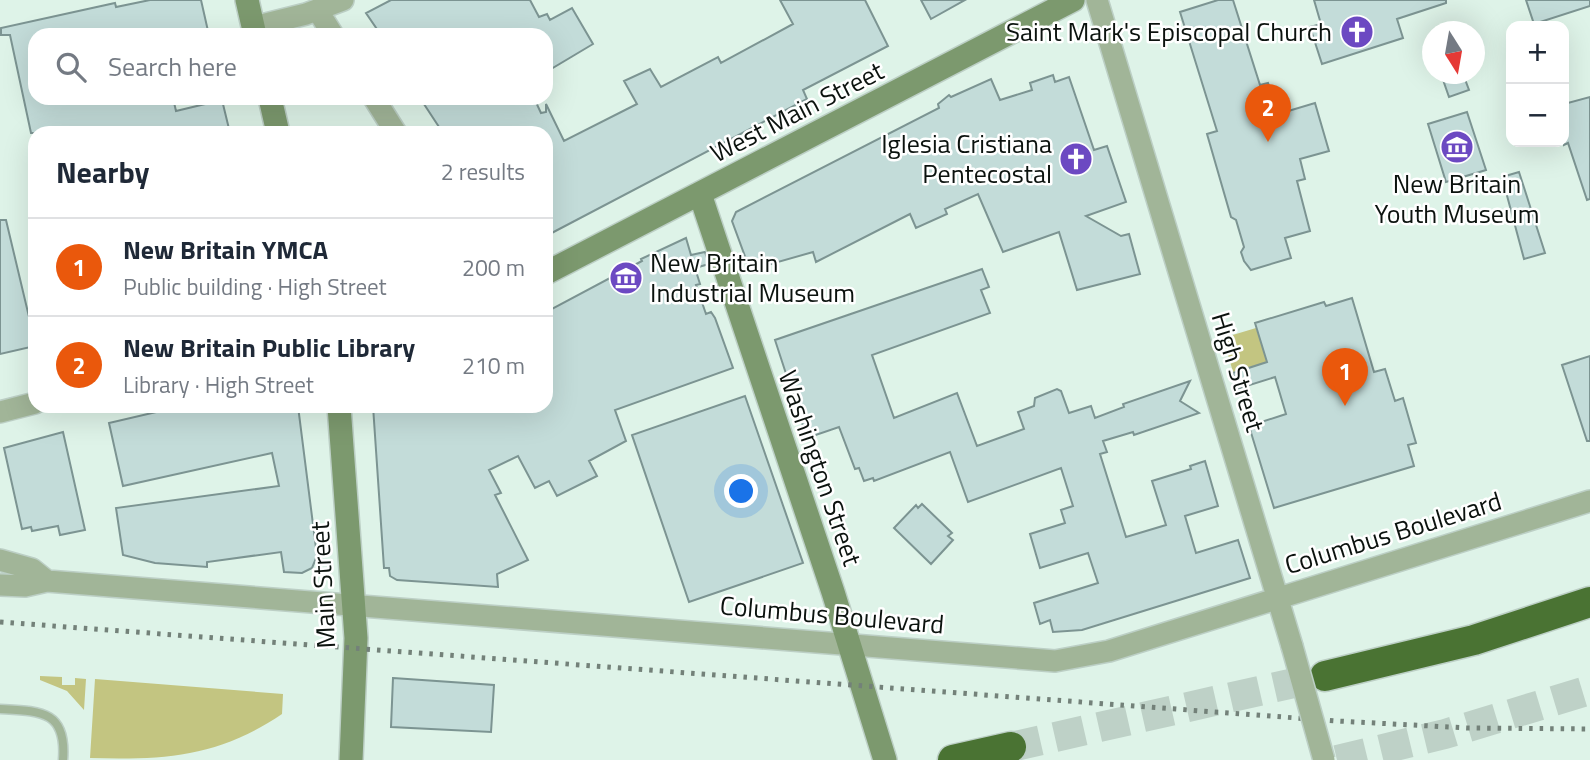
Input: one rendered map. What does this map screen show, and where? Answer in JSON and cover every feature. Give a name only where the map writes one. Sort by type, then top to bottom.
[{"type":"highway","points":[[1325,676],[1474,640],[1590,602]]},
{"type":"highway","points":[[953,760],[1011,747]]},
{"type":"main road","points":[[247,0],[253,28]]},
{"type":"main road","name":"West Main Street","points":[[553,269],[1062,3]]},
{"type":"main road","points":[[272,105],[276,126]]},
{"type":"main road","name":"Washington Street","points":[[700,194],[881,749]]},
{"type":"main road","name":"Main Street","points":[[339,413],[356,648],[351,760]]},
{"type":"street","points":[[264,28],[343,0]]},
{"type":"street","name":"High Street","points":[[1097,0],[1324,760]]},
{"type":"street","points":[[318,11],[329,28]]},
{"type":"street","points":[[378,105],[392,126]]},
{"type":"street","points":[[0,412],[28,405]]},
{"type":"street","name":"Columbus Boulevard","points":[[0,585],[33,586],[47,580],[1042,661],[1071,660],[1590,501]]},
{"type":"street","name":"Columbus Boulevard","points":[[0,560],[32,569],[47,580]]},
{"type":"lane","points":[[0,709],[40,712],[52,718],[63,738],[63,760]]},
{"type":"green space","points":[[1256,328],[1267,362],[1233,372],[1224,341],[1226,337]]},
{"type":"green space","points":[[40,676],[62,677],[62,685],[75,685],[75,678],[86,679],[84,710],[67,691],[40,680]]},
{"type":"green space","points":[[95,679],[283,694],[282,714],[236,739],[190,753],[143,758],[90,758]]},
{"type":"building","points":[[150,0],[201,0],[207,28],[28,28],[28,105],[175,105],[176,111],[201,105],[223,105],[228,126],[30,126],[10,35],[1,35],[1,28],[115,3],[116,7]]},
{"type":"building","points":[[391,0],[530,0],[539,17],[547,14],[550,20],[572,8],[593,44],[553,68],[553,28],[376,28],[366,13]]},
{"type":"building","points":[[780,0],[865,0],[888,46],[803,90],[807,99],[553,232],[553,126],[438,126],[425,105],[537,105],[541,113],[546,112],[546,105],[564,141],[637,104],[624,81],[650,69],[661,87],[718,57],[721,63],[793,24]]},
{"type":"building","points":[[921,0],[965,0],[931,19]]},
{"type":"building","points":[[1218,0],[1233,0],[1260,85],[1268,83],[1272,95],[1280,93],[1285,112],[1315,103],[1329,151],[1300,159],[1305,179],[1297,181],[1310,231],[1285,238],[1291,258],[1251,270],[1241,252],[1244,247],[1236,220],[1231,217],[1207,134],[1217,131],[1180,12]]},
{"type":"building","name":"Saint Mark's Episcopal Church","points":[[1314,0],[1446,0],[1446,3],[1397,19],[1403,38],[1322,64],[1310,27],[1321,24]]},
{"type":"building","points":[[1526,0],[1590,0],[1590,6],[1543,21],[1533,21]]},
{"type":"building","points":[[1053,75],[1055,82],[1069,77],[1094,150],[1107,146],[1126,202],[1086,216],[1121,236],[1129,234],[1140,274],[1077,290],[1059,232],[1003,252],[978,194],[945,209],[947,214],[916,228],[910,214],[816,262],[813,252],[750,270],[732,221],[736,212],[939,108],[938,104],[949,95],[951,97],[991,79],[1000,100],[1032,90],[1030,83]]},
{"type":"building","points":[[1444,84],[1467,84],[1469,90],[1449,97]]},
{"type":"building","points":[[1590,97],[1590,199],[1587,200],[1569,146],[1569,103]]},
{"type":"building","name":"New Britain Youth Museum","points":[[1467,112],[1486,170],[1446,182],[1428,124]]},
{"type":"building","points":[[1519,172],[1545,253],[1524,259],[1502,177]]},
{"type":"building","points":[[0,220],[6,220],[28,313],[28,348],[0,354]]},
{"type":"building","points":[[686,238],[691,255],[705,252],[709,264],[695,268],[700,284],[696,285],[706,314],[711,312],[715,318],[733,368],[615,410],[626,441],[589,461],[597,476],[557,496],[549,481],[535,488],[518,456],[489,470],[501,493],[495,495],[528,560],[497,574],[498,587],[397,580],[390,576],[389,568],[384,568],[373,413],[553,413],[553,308],[642,261],[641,259]]},
{"type":"building","points":[[982,269],[989,287],[981,290],[990,313],[872,355],[894,418],[957,393],[977,446],[1024,429],[1018,412],[1034,406],[1035,398],[1057,389],[1061,391],[1069,413],[1091,406],[1095,418],[1124,407],[1123,404],[1190,381],[1180,401],[1199,413],[1134,435],[1133,432],[1103,441],[1107,452],[1100,454],[1126,537],[1166,525],[1152,481],[1191,469],[1190,466],[1205,461],[1218,506],[1185,516],[1196,553],[1238,540],[1250,578],[1082,630],[1053,632],[1050,620],[1040,624],[1034,603],[1098,583],[1088,553],[1040,568],[1030,534],[1065,523],[1061,510],[1073,506],[1061,468],[968,502],[950,452],[874,481],[873,478],[864,481],[859,468],[855,469],[839,427],[807,438],[775,340]]},
{"type":"building","points":[[1352,298],[1374,372],[1385,369],[1395,401],[1403,398],[1416,443],[1408,445],[1414,466],[1274,508],[1249,426],[1286,414],[1275,377],[1237,389],[1233,373],[1267,362],[1255,323],[1324,302],[1326,306]]},
{"type":"building","points":[[1590,356],[1590,441],[1587,441],[1562,365]]},
{"type":"building","points":[[745,396],[803,563],[689,602],[632,435]]},
{"type":"building","points":[[152,413],[299,413],[317,556],[312,568],[302,573],[284,572],[281,552],[207,562],[207,567],[155,563],[123,555],[116,508],[279,486],[272,453],[123,486],[109,423]]},
{"type":"building","points":[[63,432],[85,530],[60,535],[58,526],[32,531],[31,527],[22,529],[4,448]]},
{"type":"building","points":[[922,504],[952,533],[948,536],[953,540],[931,564],[894,528],[916,505],[918,508]]},
{"type":"building","points":[[393,678],[494,685],[491,732],[391,727]]},
{"type":"tunnel","points":[[1011,747],[1325,676]]},
{"type":"tunnel","points":[[1337,760],[1445,734],[1590,690]]},
{"type":"railway","points":[[0,622],[1337,721],[1468,728],[1590,729]]},
{"type":"place","name":"Saint Mark's Episcopal Church","points":[[1357,32]]},
{"type":"place","name":"New Britain Public Library","points":[[1268,142]]},
{"type":"place","name":"New Britain Youth Museum","points":[[1457,147]]},
{"type":"place","name":"Iglesia Cristiana Pentecostal","points":[[1076,159]]},
{"type":"place","name":"New Britain Industrial Museum","points":[[626,278]]},
{"type":"place","name":"New Britain YMCA","points":[[1345,406]]}]
